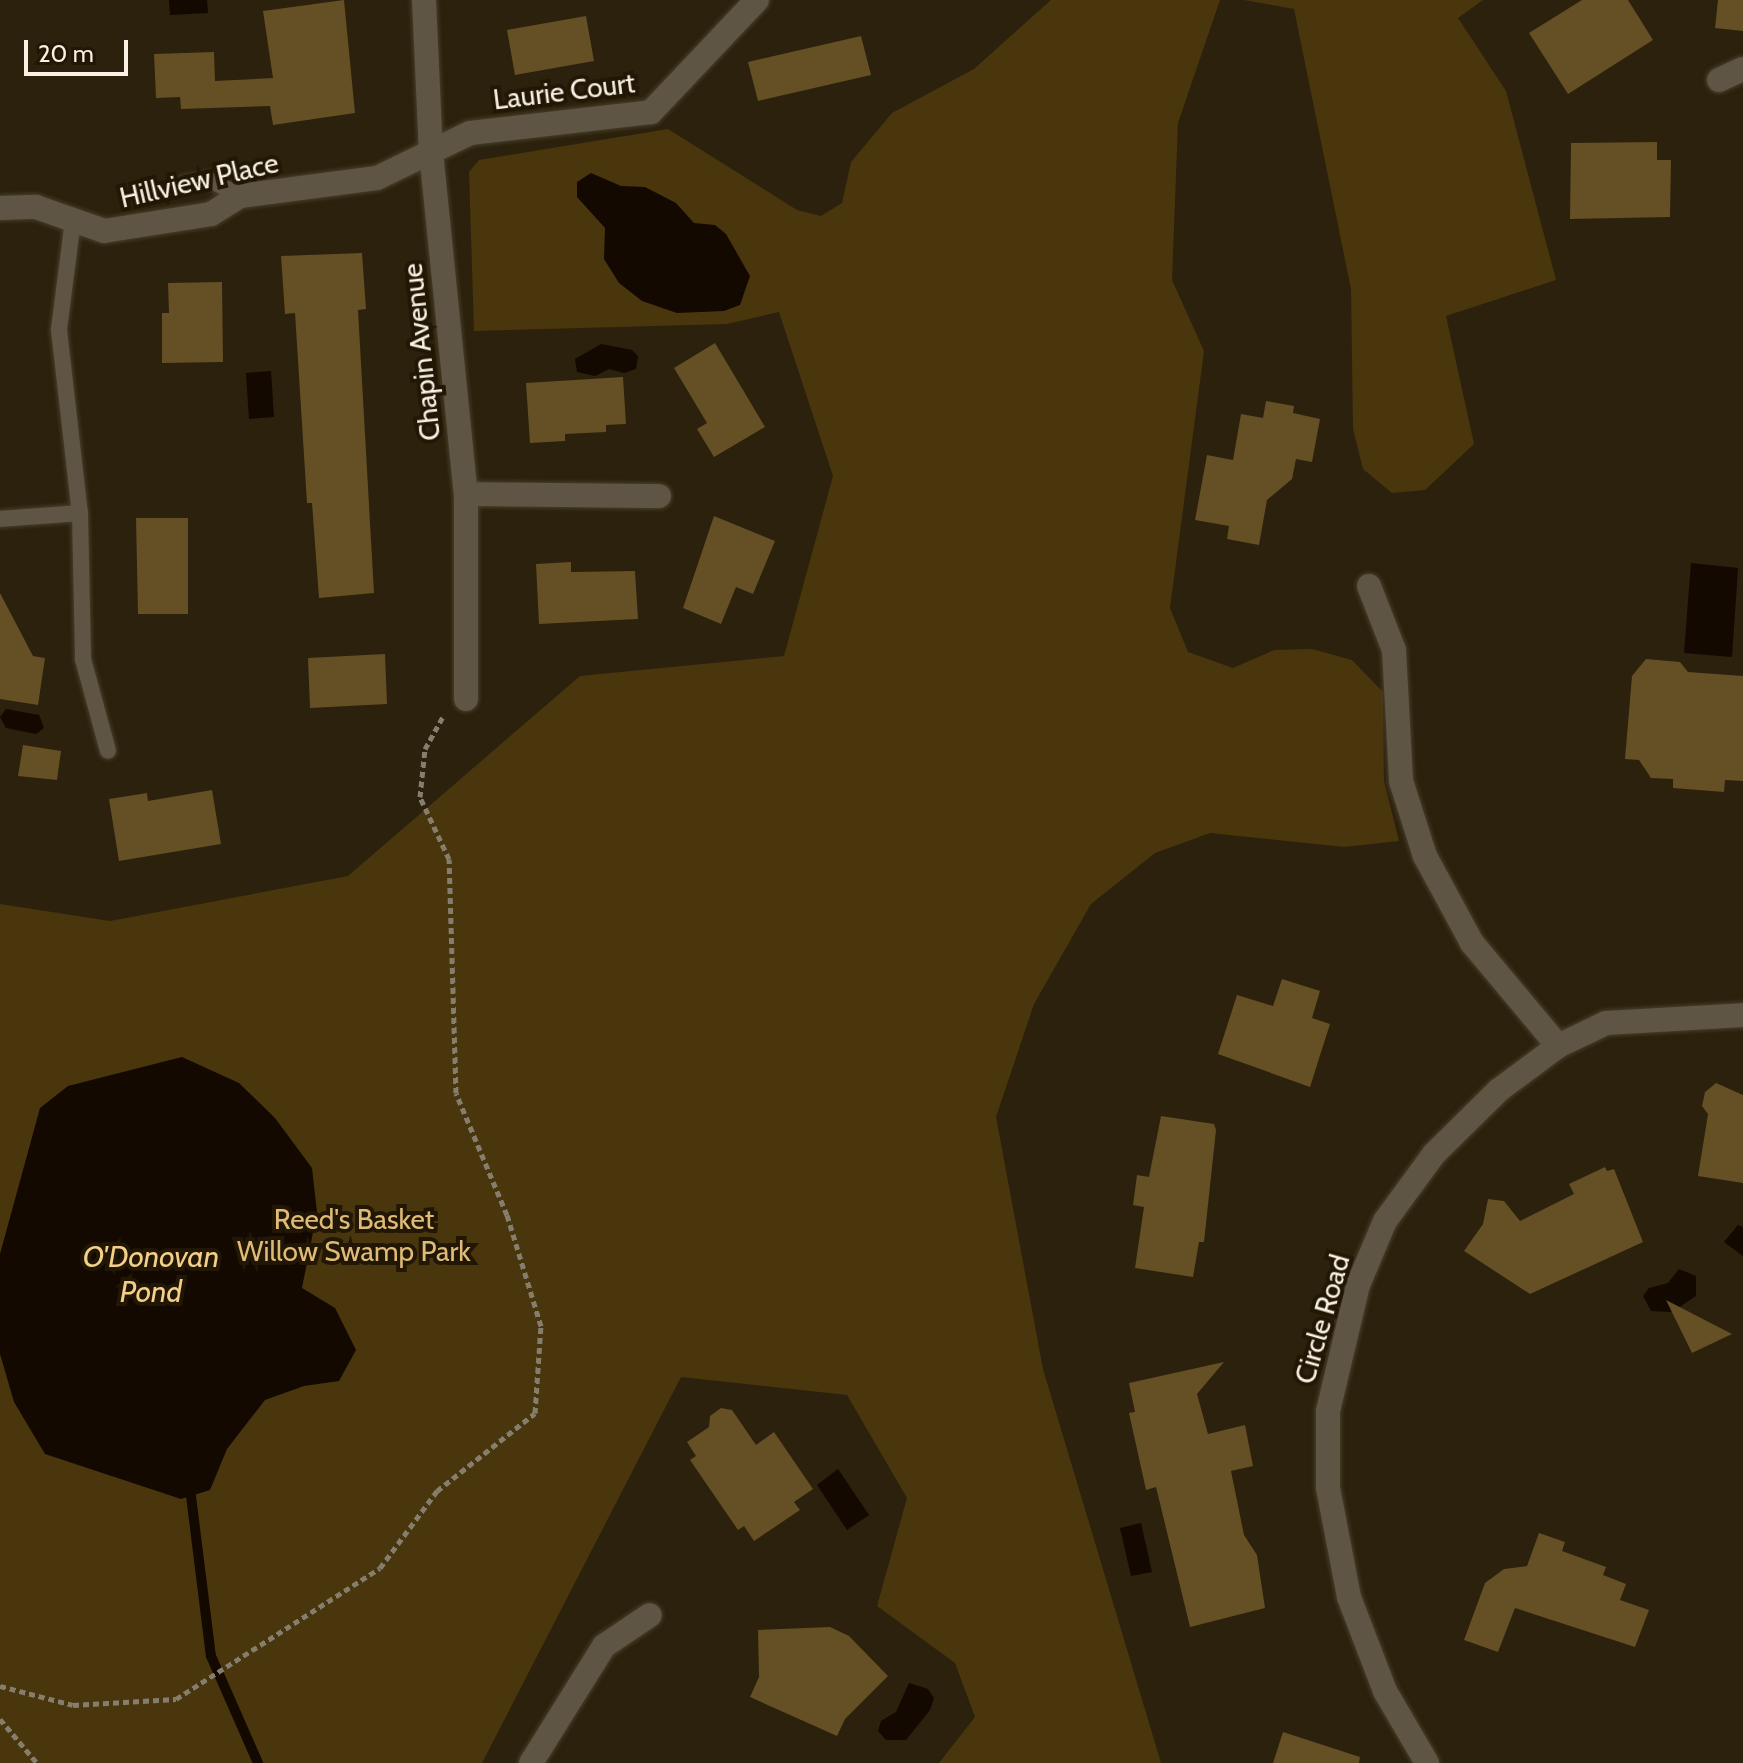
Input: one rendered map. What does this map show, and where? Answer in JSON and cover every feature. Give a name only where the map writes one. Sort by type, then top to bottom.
[{"type":"street","name":"Chapin Avenue","points":[[424,0],[431,152],[466,494],[466,692]]},
{"type":"street","name":"Laurie Court","points":[[431,152],[470,133],[651,112],[757,0]]},
{"type":"street","points":[[1719,80],[1743,69]]},
{"type":"street","name":"Hillview Place","points":[[0,208],[36,207],[104,231],[211,214],[240,196],[377,178],[431,152]]},
{"type":"street","points":[[466,494],[659,496]]},
{"type":"street","points":[[1369,586],[1394,650],[1401,781],[1425,856],[1472,943],[1558,1046]]},
{"type":"street","name":"Circle Road","points":[[1424,1762],[1385,1691],[1349,1597],[1328,1488],[1328,1411],[1358,1285],[1385,1221],[1434,1154],[1499,1090],[1558,1046],[1606,1023],[1743,1015]]},
{"type":"street","points":[[531,1763],[604,1646],[650,1615]]},
{"type":"lane","points":[[184,184],[210,180],[240,196]]},
{"type":"lane","points":[[73,220],[59,330],[80,513],[83,659],[108,751]]},
{"type":"lane","points":[[0,519],[80,513]]},
{"type":"path","points":[[0,1686],[73,1705],[176,1699],[380,1568],[437,1491],[535,1413],[541,1326],[507,1215],[456,1093],[449,859],[420,797],[425,749],[466,692]]},
{"type":"path","points":[[0,1719],[37,1763]]},
{"type":"green space","name":"Reed's Basket Willow Swamp Park","points":[[1051,0],[1220,0],[1178,123],[1172,280],[1204,351],[1170,608],[1188,652],[1233,668],[1274,650],[1312,649],[1352,660],[1383,692],[1384,781],[1399,841],[1344,847],[1210,833],[1155,853],[1091,904],[1034,1004],[996,1117],[1043,1369],[1161,1763],[939,1763],[975,1717],[955,1663],[877,1606],[907,1498],[847,1395],[681,1377],[482,1763],[0,1763],[0,904],[110,921],[348,876],[580,676],[784,656],[833,476],[779,312],[727,324],[474,331],[469,172],[479,160],[668,129],[797,210],[821,216],[842,203],[851,162],[892,113],[974,69]]},
{"type":"green space","points":[[1244,0],[1483,0],[1458,18],[1506,91],[1556,280],[1446,316],[1474,444],[1425,490],[1392,493],[1363,469],[1353,429],[1351,289],[1294,9]]},
{"type":"water","points":[[169,0],[207,0],[208,13],[170,15]]},
{"type":"water","points":[[591,173],[621,186],[645,187],[676,203],[694,223],[715,225],[726,234],[750,276],[740,305],[724,311],[677,313],[642,301],[619,283],[604,259],[605,228],[577,197],[577,182]]},
{"type":"water","points":[[601,344],[632,350],[638,356],[636,369],[624,373],[609,369],[595,376],[577,372],[575,359]]},
{"type":"water","points":[[271,371],[274,417],[249,419],[246,373]]},
{"type":"water","points":[[1691,563],[1738,568],[1732,657],[1684,653]]},
{"type":"water","points":[[6,709],[39,715],[44,728],[36,734],[6,728],[0,717]]},
{"type":"water","name":"O'Donovan Pond","points":[[182,1057],[239,1083],[275,1118],[312,1168],[317,1212],[302,1288],[335,1308],[356,1350],[339,1381],[304,1386],[265,1400],[227,1449],[210,1490],[181,1499],[45,1454],[14,1402],[0,1354],[0,1254],[40,1108],[68,1086]]},
{"type":"water","points":[[1738,1225],[1743,1227],[1743,1256],[1724,1242]]},
{"type":"water","points":[[1679,1269],[1696,1276],[1696,1296],[1672,1312],[1651,1311],[1643,1296],[1649,1288],[1668,1283]]},
{"type":"water","points":[[838,1469],[869,1515],[847,1530],[817,1485]]},
{"type":"water","points":[[1141,1523],[1152,1572],[1131,1576],[1120,1528]]},
{"type":"water","points":[[909,1683],[928,1689],[934,1698],[930,1710],[906,1740],[886,1740],[878,1731],[881,1721],[896,1712]]},
{"type":"building","points":[[344,0],[355,113],[273,125],[270,106],[181,109],[180,97],[156,98],[154,54],[214,52],[215,81],[273,78],[263,11]]},
{"type":"building","points":[[1582,0],[1628,0],[1653,40],[1568,94],[1529,33]]},
{"type":"building","points":[[1718,0],[1743,0],[1743,31],[1715,28]]},
{"type":"building","points":[[586,16],[594,61],[515,75],[507,30]]},
{"type":"building","points":[[861,36],[871,75],[758,101],[748,62]]},
{"type":"building","points":[[1657,142],[1657,160],[1671,160],[1670,217],[1570,219],[1571,143]]},
{"type":"building","points":[[362,253],[366,309],[358,310],[374,593],[319,598],[312,503],[307,503],[295,313],[285,314],[281,256]]},
{"type":"building","points":[[222,282],[223,362],[162,363],[162,313],[169,313],[168,283]]},
{"type":"building","points":[[715,343],[765,427],[714,457],[697,429],[707,423],[674,368]]},
{"type":"building","points":[[623,377],[626,424],[606,425],[606,432],[565,434],[565,441],[530,443],[526,383]]},
{"type":"building","points":[[1266,401],[1294,406],[1293,413],[1320,419],[1312,462],[1296,459],[1292,479],[1267,500],[1259,545],[1227,539],[1229,526],[1195,520],[1207,455],[1233,460],[1241,414],[1263,418]]},
{"type":"building","points":[[714,516],[775,541],[753,594],[736,587],[721,624],[683,608]]},
{"type":"building","points":[[136,518],[188,518],[188,614],[138,614]]},
{"type":"building","points":[[571,562],[571,572],[635,571],[638,619],[539,624],[536,564]]},
{"type":"building","points":[[0,593],[33,656],[45,658],[38,705],[0,699]]},
{"type":"building","points":[[385,654],[387,704],[310,708],[308,658]]},
{"type":"building","points":[[1646,659],[1680,662],[1688,672],[1743,676],[1743,781],[1725,780],[1724,792],[1673,788],[1673,779],[1651,778],[1639,760],[1625,759],[1632,676]]},
{"type":"building","points":[[23,745],[61,751],[57,780],[18,776]]},
{"type":"building","points":[[212,790],[221,844],[119,861],[109,799],[147,793],[148,801]]},
{"type":"building","points":[[1282,979],[1320,991],[1312,1018],[1330,1024],[1310,1087],[1218,1054],[1237,995],[1273,1006]]},
{"type":"building","points":[[1716,1083],[1743,1095],[1743,1183],[1698,1176],[1708,1114],[1702,1106],[1705,1092]]},
{"type":"building","points":[[1161,1116],[1214,1124],[1216,1130],[1204,1242],[1199,1242],[1193,1277],[1135,1268],[1144,1207],[1133,1205],[1137,1175],[1149,1177]]},
{"type":"building","points":[[1605,1167],[1607,1171],[1614,1169],[1643,1242],[1530,1294],[1464,1251],[1483,1224],[1488,1199],[1504,1201],[1520,1221],[1574,1194],[1569,1184]]},
{"type":"building","points":[[1666,1300],[1732,1334],[1692,1353]]},
{"type":"building","points":[[1224,1362],[1197,1394],[1208,1434],[1245,1425],[1253,1466],[1231,1471],[1244,1535],[1257,1555],[1265,1608],[1190,1627],[1156,1487],[1146,1490],[1129,1413],[1135,1412],[1129,1383]]},
{"type":"building","points":[[721,1408],[732,1410],[756,1445],[774,1432],[813,1489],[794,1502],[800,1510],[754,1541],[744,1526],[738,1530],[690,1460],[696,1456],[687,1442],[709,1427],[710,1416]]},
{"type":"building","points":[[1539,1533],[1565,1542],[1562,1551],[1606,1567],[1603,1575],[1626,1584],[1620,1600],[1649,1610],[1635,1647],[1515,1608],[1498,1652],[1464,1640],[1485,1583],[1504,1569],[1527,1566]]},
{"type":"building","points":[[830,1627],[849,1636],[888,1676],[845,1719],[837,1736],[750,1697],[759,1677],[758,1630]]},
{"type":"building","points":[[1283,1732],[1360,1757],[1359,1763],[1273,1763]]},
{"type":"waterway","points":[[191,1496],[211,1656],[258,1763]]}]
